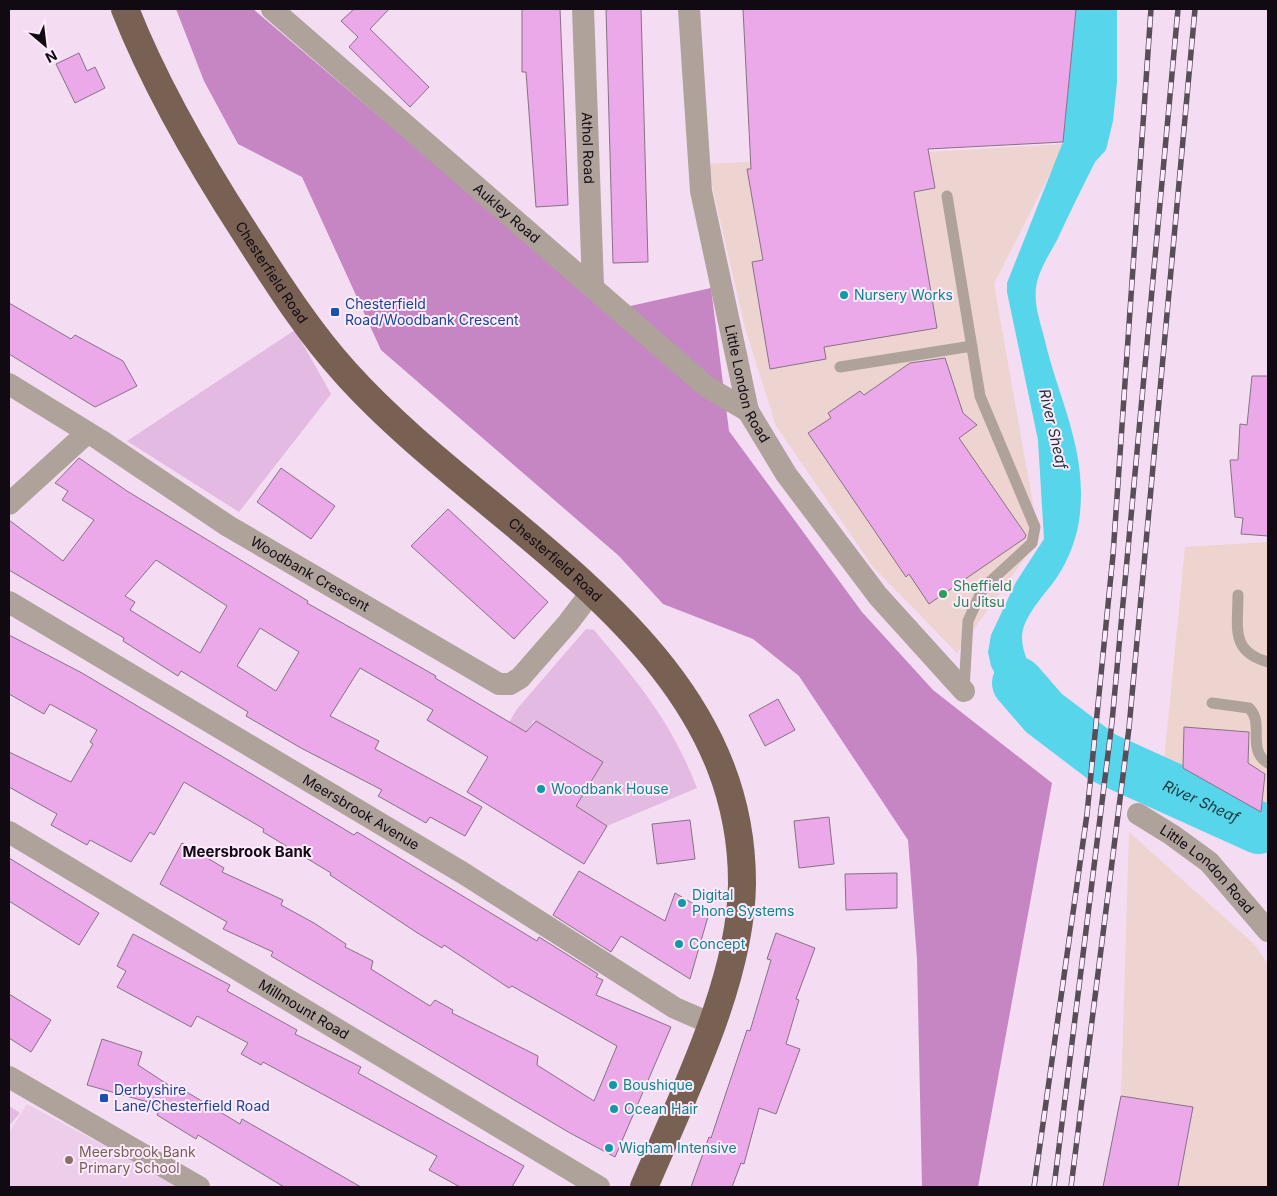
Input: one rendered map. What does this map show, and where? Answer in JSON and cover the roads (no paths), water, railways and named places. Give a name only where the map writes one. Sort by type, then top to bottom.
[{"type":"highway","name":"Chesterfield Road","points":[[125,9],[181,125],[224,200],[310,332],[375,402],[593,590],[647,650],[683,696],[704,730],[725,779],[739,846],[742,886],[734,954],[712,1024],[644,1187]]},
{"type":"street","name":"Aukley Road","points":[[272,9],[707,387],[748,411]]},
{"type":"street","name":"Athol Road","points":[[583,9],[593,286]]},
{"type":"street","name":"Little London Road","points":[[689,9],[701,191],[748,411],[786,474],[878,596],[964,691]]},
{"type":"street","name":"Woodbank Crescent","points":[[9,384],[228,526],[499,684],[510,684],[520,678],[568,623],[593,590]]},
{"type":"street","points":[[9,504],[87,433]]},
{"type":"street","name":"Meersbrook Avenue","points":[[9,602],[463,873],[675,1008],[712,1024]]},
{"type":"street","name":"Little London Road","points":[[1138,814],[1172,835],[1209,862],[1268,932]]},
{"type":"street","name":"Millmount Road","points":[[9,832],[599,1187]]},
{"type":"street","points":[[9,1077],[199,1187]]},
{"type":"lane","points":[[947,196],[980,396],[1034,527],[1032,543],[984,588],[968,621],[964,691]]},
{"type":"lane","points":[[840,367],[972,346]]},
{"type":"lane","points":[[1238,595],[1238,638],[1243,648],[1253,658],[1268,662]]},
{"type":"lane","points":[[1212,703],[1249,708],[1253,712],[1256,718],[1255,742],[1259,754],[1268,763]]},
{"type":"water","points":[[1076,9],[1117,9],[1117,82],[1113,121],[1106,150],[1095,162],[1041,269],[1037,282],[1036,301],[1039,319],[1071,427],[1080,472],[1081,496],[1079,521],[1071,550],[1057,577],[1030,614],[1022,639],[1027,660],[1039,678],[1072,705],[1067,751],[1038,731],[1027,720],[1002,687],[991,666],[988,652],[991,635],[1016,582],[1044,539],[1038,440],[1007,292],[1007,283],[1063,142]]},
{"type":"waterway","name":"River Sheaf","points":[[1018,683],[1044,713],[1102,757],[1259,828]]},
{"type":"railway","points":[[1034,1187],[1087,814],[1113,555],[1151,9]]},
{"type":"railway","points":[[1054,1187],[1112,722],[1178,9]]},
{"type":"railway","points":[[1071,1187],[1129,728],[1195,9]]},
{"type":"place","name":"Nursery Works","points":[[844,295]]},
{"type":"place","name":"Chesterfield Road/Woodbank Crescent","points":[[335,312]]},
{"type":"place","name":"Sheffield Ju Jitsu","points":[[943,594]]},
{"type":"place","name":"Woodbank House","points":[[541,789]]},
{"type":"place","name":"Digital Phone Systems","points":[[682,903]]},
{"type":"place","name":"Concept","points":[[679,944]]},
{"type":"place","name":"Boushique","points":[[613,1085]]},
{"type":"place","name":"Derbyshire Lane/Chesterfield Road","points":[[104,1098]]},
{"type":"place","name":"Ocean Hair","points":[[614,1109]]},
{"type":"place","name":"Wigham Intensive","points":[[609,1148]]},
{"type":"place","name":"Meersbrook Bank Primary School","points":[[69,1160]]},
{"type":"district","name":"Meersbrook Bank","points":[[247,852]]}]
